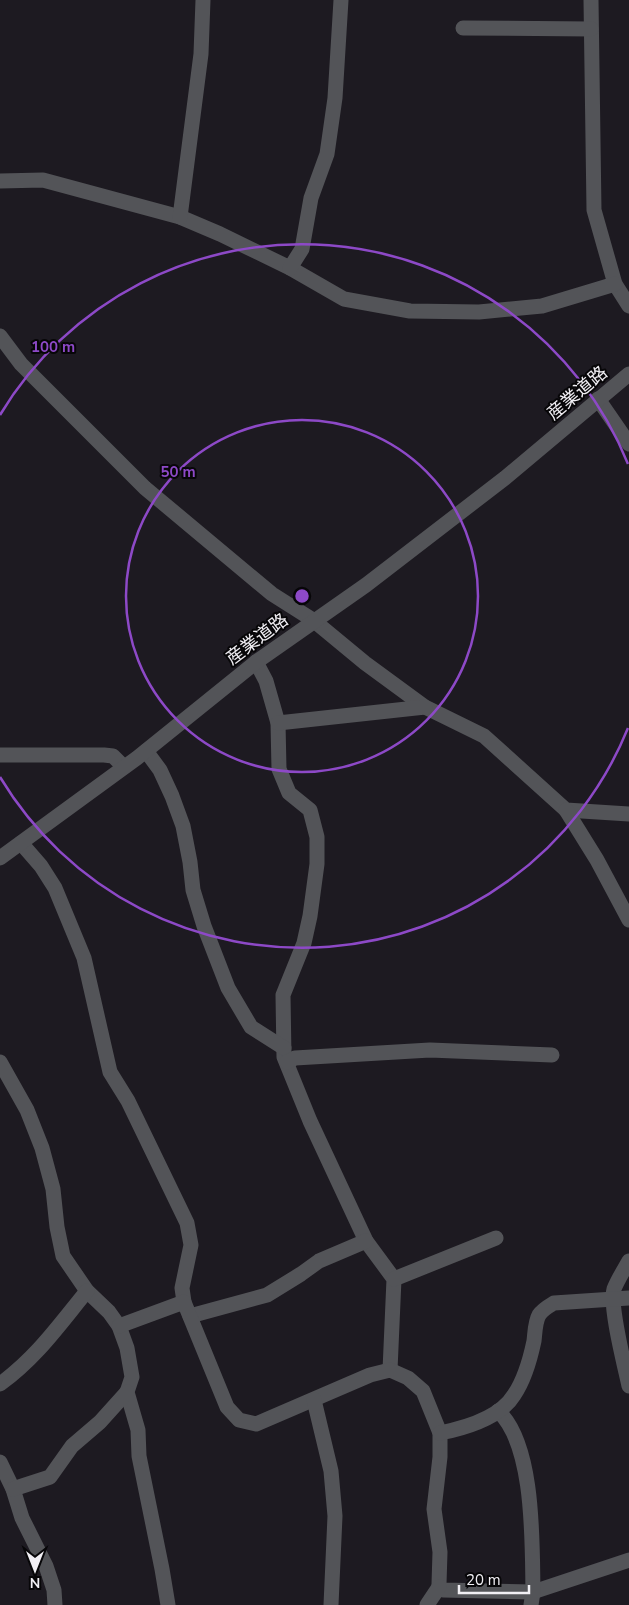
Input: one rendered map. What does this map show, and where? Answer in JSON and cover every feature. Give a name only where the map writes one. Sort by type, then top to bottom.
[{"type":"street","points":[[180,217],[201,54],[203,0]]},
{"type":"street","points":[[290,268],[302,249],[311,198],[327,154],[335,98],[341,0]]},
{"type":"street","points":[[591,0],[594,210],[615,284],[629,306]]},
{"type":"street","points":[[463,28],[591,29]]},
{"type":"street","points":[[0,181],[43,180],[180,217],[290,268],[344,299],[410,311],[479,312],[542,306],[615,284]]},
{"type":"street","points":[[0,336],[21,364],[146,488],[272,594],[313,620],[336,640],[425,706],[484,736],[566,810],[629,920]]},
{"type":"street","name":"産業道路","points":[[0,858],[146,751],[256,662],[313,620],[366,585],[505,478],[629,374]]},
{"type":"street","points":[[598,399],[629,444]]},
{"type":"street","points":[[256,662],[266,681],[278,723],[279,769],[289,793],[310,810],[317,837],[317,864],[310,916],[304,943],[283,995],[285,1055],[310,1121],[366,1241],[394,1279],[390,1370]]},
{"type":"street","points":[[278,723],[425,706]]},
{"type":"street","points":[[146,751],[160,770],[183,826],[193,890],[204,926],[228,988],[251,1027],[285,1055],[295,1058],[430,1050],[552,1055]]},
{"type":"street","points":[[0,755],[104,755],[113,756],[124,767]]},
{"type":"street","points":[[566,810],[629,814]]},
{"type":"street","points":[[21,843],[42,866],[63,906],[84,958],[110,1072],[128,1100],[187,1223],[191,1245],[182,1288],[184,1302],[227,1407],[239,1420],[256,1424],[370,1375],[390,1370],[408,1378],[423,1391],[440,1433],[440,1457],[434,1509],[440,1552],[439,1588],[426,1605]]},
{"type":"street","points":[[0,1062],[27,1110],[42,1148],[53,1189],[57,1227],[63,1256],[87,1291],[109,1312],[120,1326],[127,1348],[132,1377],[127,1392],[100,1422],[72,1446],[50,1476],[13,1489]]},
{"type":"street","points":[[394,1279],[496,1238]]},
{"type":"street","points":[[190,1316],[267,1295],[320,1261],[366,1241]]},
{"type":"street","points":[[629,1261],[614,1290],[619,1343],[629,1386]]},
{"type":"street","points":[[0,1384],[17,1372],[46,1343],[87,1291]]},
{"type":"street","points":[[440,1433],[489,1417],[514,1397],[527,1371],[538,1316],[544,1308],[554,1303],[629,1298]]},
{"type":"street","points":[[120,1326],[184,1302]]},
{"type":"street","points":[[127,1392],[138,1430],[139,1456],[168,1605]]},
{"type":"street","points":[[314,1400],[331,1471],[335,1516],[331,1605]]},
{"type":"street","points":[[498,1411],[507,1419],[515,1435],[525,1471],[531,1507],[532,1598]]},
{"type":"street","points":[[0,1462],[13,1489],[22,1518],[46,1566],[54,1590],[55,1605]]},
{"type":"street","points":[[439,1588],[443,1590],[532,1598],[629,1560]]}]
